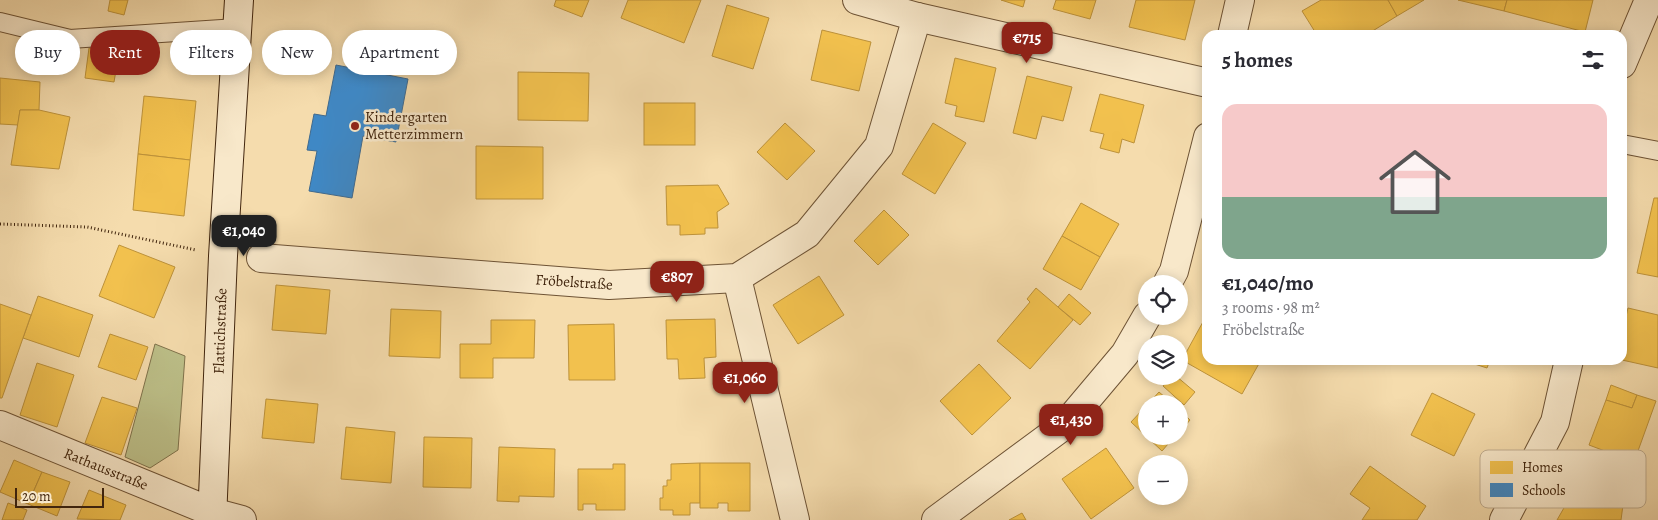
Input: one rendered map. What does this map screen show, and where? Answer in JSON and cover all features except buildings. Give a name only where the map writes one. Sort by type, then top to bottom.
[{"type":"street","name":"Flattichstraße","points":[[212,516],[223,256],[239,0]]},
{"type":"street","points":[[857,0],[917,17],[1202,82]]},
{"type":"street","points":[[1233,30],[1240,0]]},
{"type":"street","points":[[1627,52],[1648,0]]},
{"type":"street","name":"Fröbelstraße","points":[[261,258],[610,286],[737,278],[807,234],[879,146],[917,17]]},
{"type":"street","points":[[1172,275],[1202,161]]},
{"type":"street","points":[[737,278],[795,520]]},
{"type":"street","points":[[936,520],[1066,424],[1125,354],[1142,325]]},
{"type":"street","points":[[1540,450],[1555,422],[1568,365]]},
{"type":"street","name":"Rathausstraße","points":[[0,425],[212,516],[242,520]]},
{"type":"street","points":[[1504,520],[1510,508]]},
{"type":"lane","points":[[0,22],[70,39],[237,28]]},
{"type":"lane","points":[[1627,145],[1658,151]]},
{"type":"path","points":[[0,224],[87,227],[174,244]]},
{"type":"green space","points":[[155,344],[185,356],[178,450],[150,468],[125,457]]},
{"type":"place","name":"Kindergarten Metterzimmern","points":[[355,126]]}]
